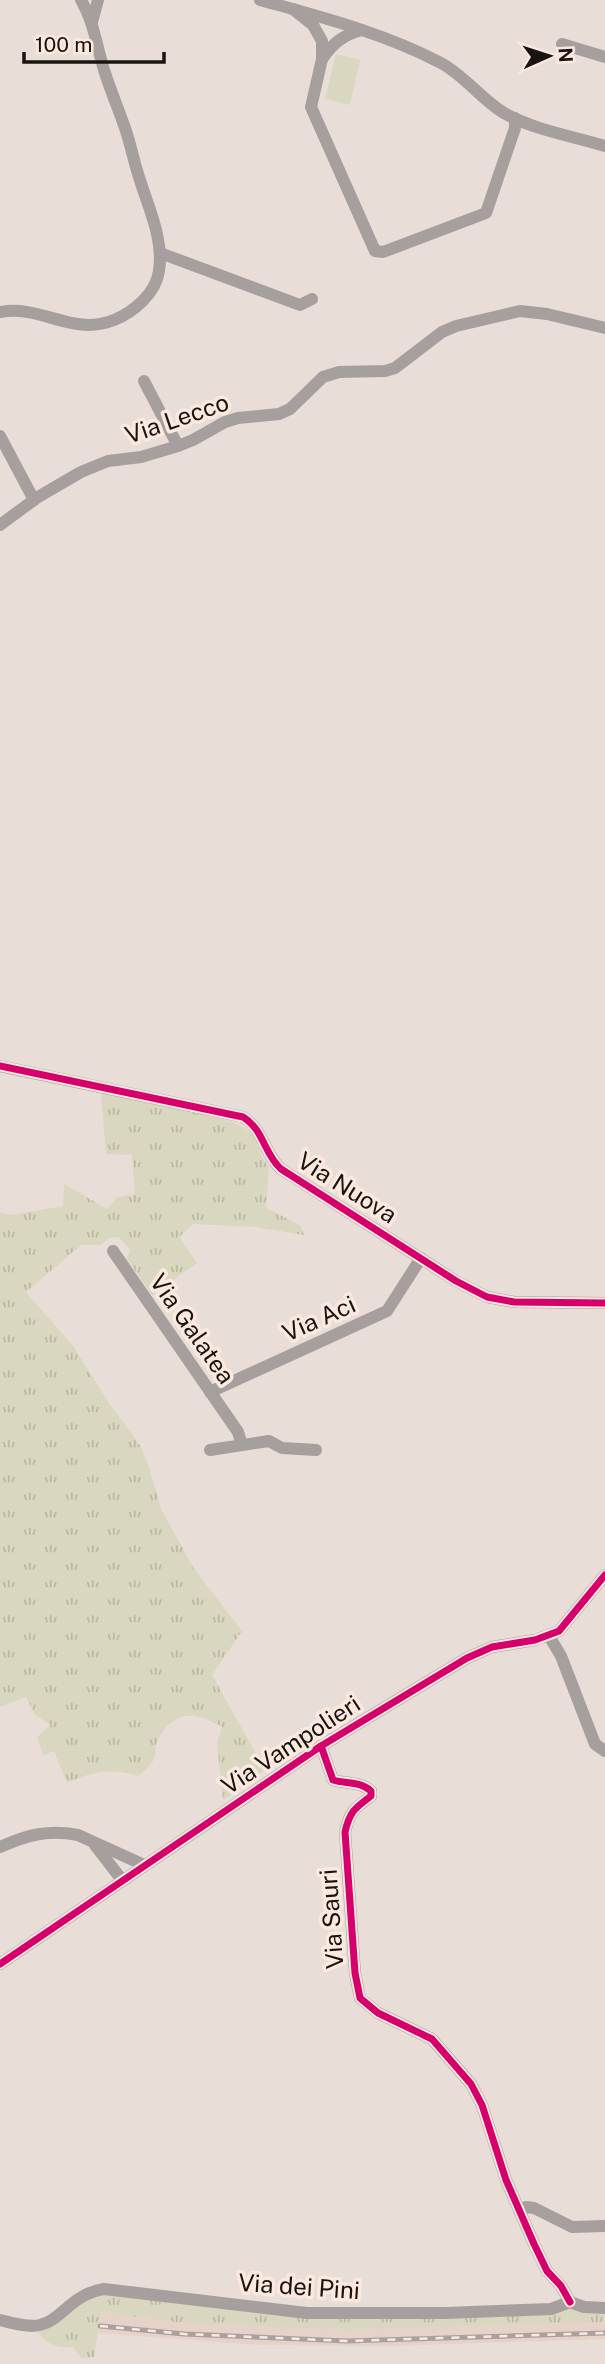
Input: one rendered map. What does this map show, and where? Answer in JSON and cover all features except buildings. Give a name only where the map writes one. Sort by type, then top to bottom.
[{"type":"street","points":[[260,0],[290,5],[362,30],[442,64],[486,100],[515,118],[603,144]]},
{"type":"street","points":[[0,312],[30,311],[68,324],[84,326],[115,320],[136,307],[152,289],[160,269],[158,236],[127,134],[105,74],[89,1]]},
{"type":"street","points":[[290,5],[313,25],[327,43]]},
{"type":"street","points":[[333,20],[311,107],[375,251],[383,253],[486,213],[515,128],[515,118]]},
{"type":"street","points":[[327,43],[362,30]]},
{"type":"street","points":[[562,44],[605,57]]},
{"type":"street","points":[[158,236],[187,263]]},
{"type":"street","points":[[160,253],[300,305],[312,299]]},
{"type":"street","name":"Via Lecco","points":[[0,524],[81,472],[108,461],[141,457],[178,446],[238,418],[279,414],[289,409],[316,383],[331,374],[395,368],[442,332],[456,326],[520,311],[547,314],[605,328]]},
{"type":"street","points":[[144,380],[178,446]]},
{"type":"street","points":[[0,436],[34,500]]},
{"type":"street","name":"Via Nuova","points":[[0,1066],[243,1117],[258,1129],[273,1162],[281,1169],[456,1281],[495,1299],[514,1302],[605,1303]]},
{"type":"street","name":"Via Galatea","points":[[113,1251],[238,1432],[242,1445]]},
{"type":"street","name":"Via Aci","points":[[210,1392],[387,1311],[421,1258]]},
{"type":"street","points":[[210,1450],[268,1441],[282,1447],[316,1450]]},
{"type":"street","points":[[605,1575],[567,1623],[549,1636],[561,1656],[595,1744],[605,1751]]},
{"type":"street","name":"Via Vampolieri","points":[[0,1964],[321,1746],[482,1651],[502,1644],[549,1636]]},
{"type":"street","name":"Via Sauri","points":[[321,1746],[333,1780],[353,1783],[371,1791],[371,1796],[359,1803],[350,1814],[345,1832],[358,1991],[366,2005],[378,2013],[432,2039],[471,2084],[482,2105],[506,2180],[547,2271],[561,2286],[570,2302]]},
{"type":"street","points":[[0,1847],[29,1835],[67,1833],[144,1865]]},
{"type":"street","points":[[92,1842],[121,1880]]},
{"type":"street","points":[[521,2211],[526,2207],[534,2208],[572,2227],[605,2226]]},
{"type":"street","name":"Via dei Pini","points":[[0,2320],[38,2326],[78,2298],[104,2289],[307,2313],[445,2313],[551,2309],[570,2302],[584,2307],[605,2308]]},
{"type":"shaded area","points":[[101,2312],[184,2323],[347,2330],[605,2322],[605,2339],[392,2346],[261,2345],[97,2333]]},
{"type":"green space","points":[[336,54],[360,60],[350,105],[325,99]]},
{"type":"green space","points":[[101,1093],[199,1112],[247,1130],[269,1166],[266,1208],[300,1225],[304,1235],[256,1227],[193,1224],[179,1237],[197,1263],[152,1295],[127,1259],[130,1250],[119,1237],[109,1238],[100,1245],[81,1245],[26,1292],[73,1346],[141,1447],[161,1509],[194,1569],[242,1631],[212,1675],[265,1770],[223,1800],[217,1743],[222,1727],[203,1718],[186,1716],[171,1723],[158,1739],[152,1762],[138,1776],[102,1772],[67,1783],[54,1751],[43,1755],[37,1737],[51,1725],[35,1715],[26,1697],[0,1707],[0,1213],[12,1215],[63,1206],[64,1184],[107,1209],[117,1197],[135,1194],[132,1155],[106,1154]]},
{"type":"green space","points":[[105,2294],[285,2315],[565,2307],[605,2311],[605,2322],[347,2330],[184,2323],[101,2312],[94,2357],[81,2358],[73,2347],[53,2345],[38,2332],[83,2299]]},
{"type":"railway","points":[[100,2326],[184,2334],[347,2341],[605,2333]]},
{"type":"cycle path","points":[[0,1066],[243,1117],[255,1128],[281,1169],[456,1281],[487,1297],[514,1302],[605,1303]]},
{"type":"cycle path","points":[[0,1964],[321,1746],[467,1658],[492,1647],[535,1640],[559,1631],[605,1575]]},
{"type":"cycle path","points":[[321,1746],[333,1780],[358,1784],[371,1791],[371,1796],[351,1815],[345,1832],[355,1973],[360,1998],[378,2013],[432,2039],[471,2084],[482,2105],[506,2180],[534,2244],[547,2271],[561,2286],[570,2302]]}]
